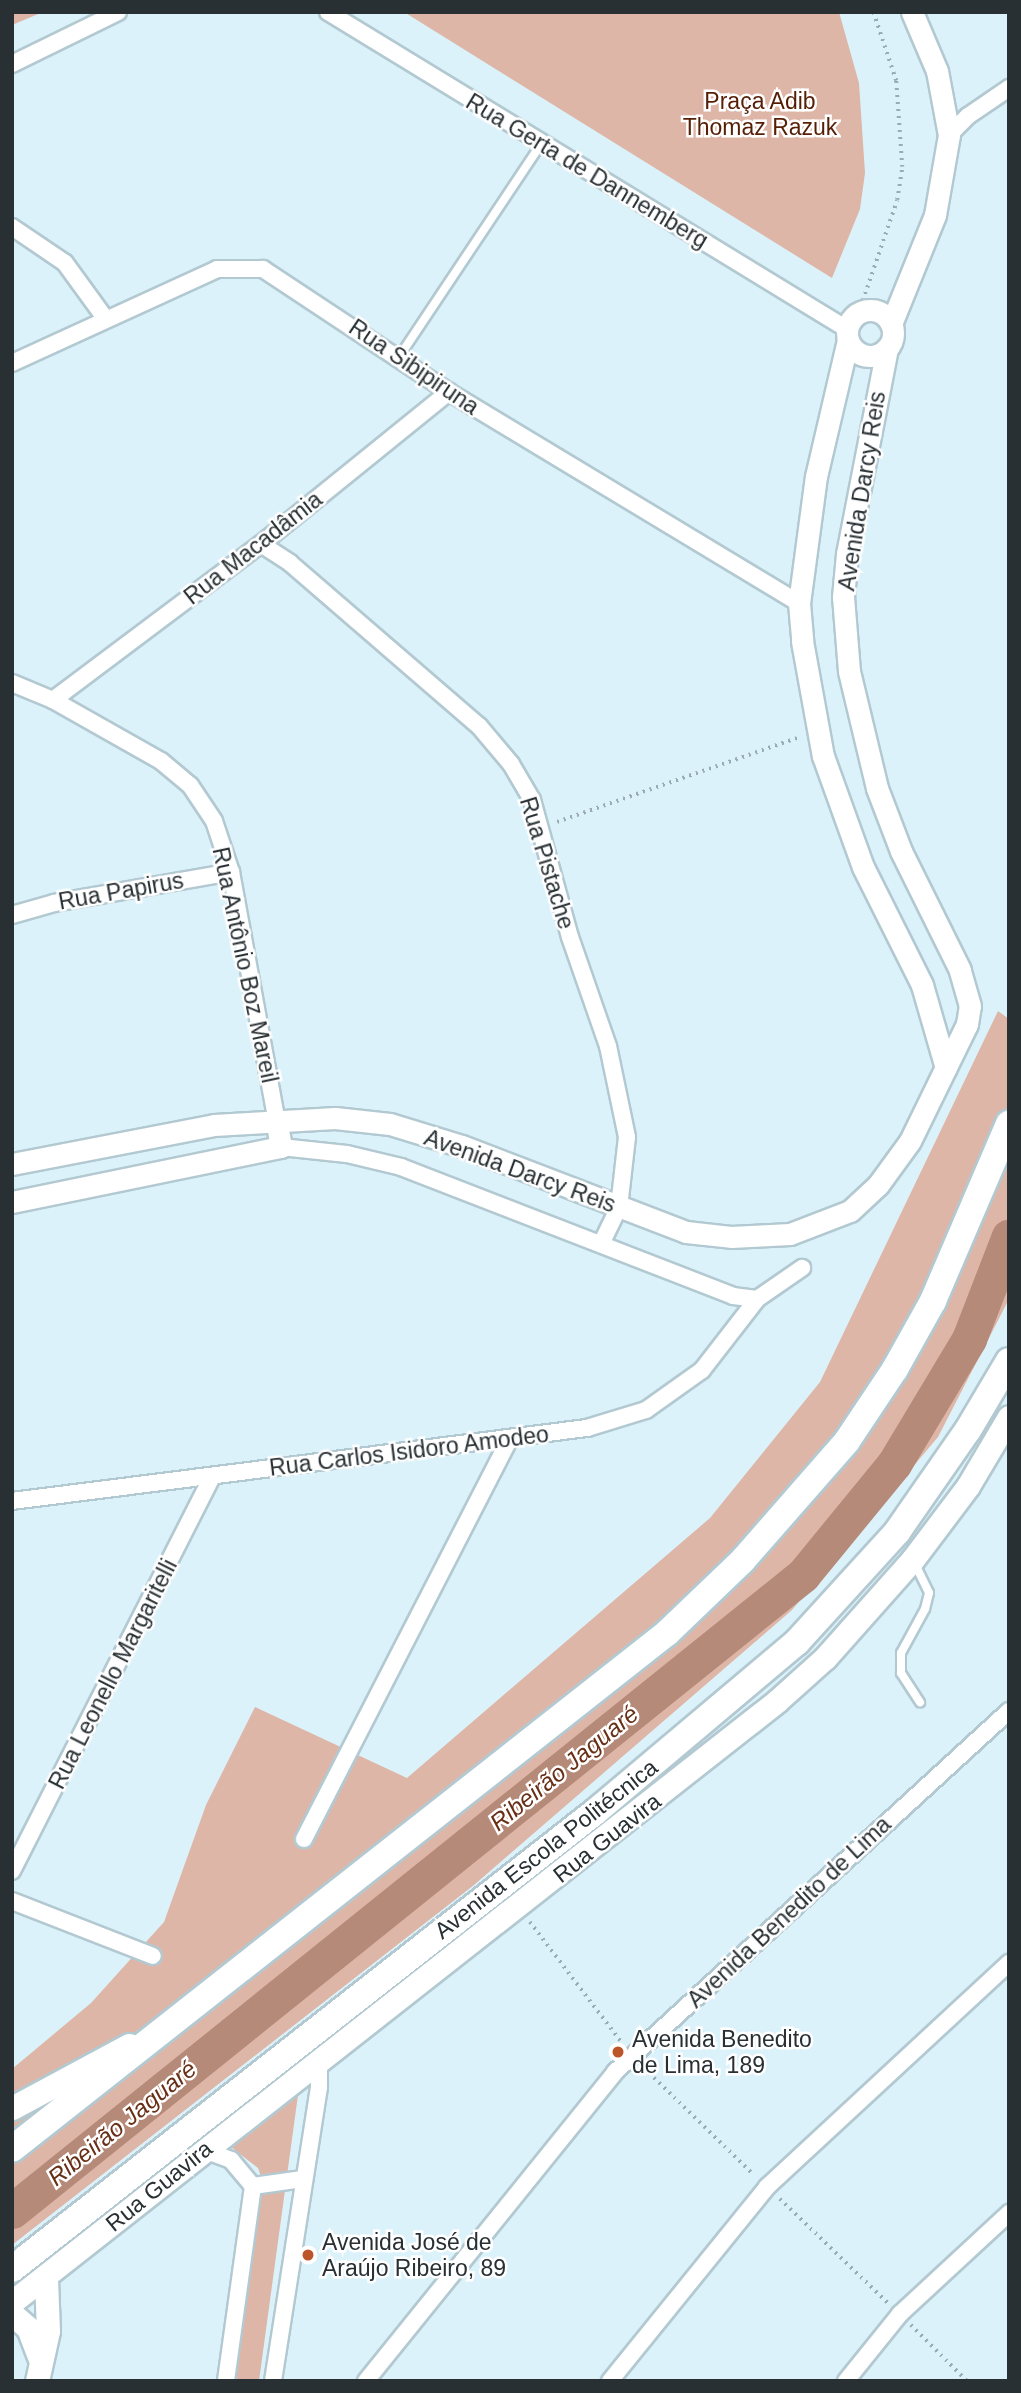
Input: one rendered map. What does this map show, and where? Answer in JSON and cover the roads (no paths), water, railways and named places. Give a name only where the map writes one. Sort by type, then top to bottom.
[{"type":"highway","points":[[12,2149],[667,1633],[797,1503],[847,1441],[895,1369],[938,1291],[1009,1124]]},
{"type":"highway","name":"Avenida Escola Politécnica","points":[[12,2270],[128,2195],[595,1812],[797,1642],[897,1532],[968,1430],[1009,1361]]},
{"type":"main road","name":"Rua Guavira","points":[[12,2302],[46,2278],[128,2195],[204,2150],[319,2058],[518,1907],[777,1701],[825,1658],[913,1559],[968,1486],[1009,1417]]},
{"type":"main road","points":[[16,2103],[95,2065],[183,2012]]},
{"type":"main road","points":[[38,2370],[48,2331],[46,2278]]},
{"type":"main road","points":[[12,2314],[28,2328],[38,2370]]},
{"type":"street","points":[[12,64],[118,12]]},
{"type":"street","name":"Rua Gerta de Dannemberg","points":[[328,12],[541,144],[851,328]]},
{"type":"street","points":[[891,324],[877,311],[851,328],[865,355],[887,348],[893,337],[891,324],[936,215],[950,135],[937,71],[912,12]]},
{"type":"street","points":[[950,135],[968,116],[1009,88]]},
{"type":"street","points":[[12,226],[65,263],[105,318]]},
{"type":"street","name":"Rua Sibipiruna","points":[[12,363],[105,318],[217,269],[263,269],[449,392],[799,603]]},
{"type":"street","name":"Avenida Darcy Reis","points":[[851,328],[816,476],[799,603],[818,731],[863,867],[922,985],[946,1068]]},
{"type":"street","name":"Avenida Darcy Reis","points":[[12,1164],[181,1130],[276,1118],[390,1124],[462,1146],[686,1231],[731,1237],[790,1234],[850,1210],[878,1185],[911,1141],[967,1024],[968,989],[901,851],[877,788],[849,671],[845,631],[847,554],[887,348]]},
{"type":"street","name":"Rua Macadâmia","points":[[52,700],[261,544],[449,392]]},
{"type":"street","name":"Rua Pistache","points":[[261,544],[290,563],[479,726],[511,764],[532,800],[538,829],[608,1046],[627,1137],[619,1207],[601,1244]]},
{"type":"street","name":"Rua Antônio Boz Mareil","points":[[12,684],[52,700],[161,761],[190,785],[214,821],[231,872],[281,1147]]},
{"type":"street","name":"Rua Papirus","points":[[12,915],[54,903],[231,872]]},
{"type":"street","points":[[163,1170],[179,1151],[181,1130]]},
{"type":"street","name":"Avenida Darcy Reis","points":[[12,1202],[281,1147],[347,1154],[401,1167],[712,1289],[757,1299]]},
{"type":"street","points":[[757,1299],[802,1268]]},
{"type":"street","name":"Rua Carlos Isidoro Amodeo","points":[[12,1501],[587,1427],[646,1410],[702,1370],[757,1299]]},
{"type":"street","points":[[304,1839],[510,1438]]},
{"type":"street","name":"Rua Leonello Margaritelli","points":[[12,1871],[212,1477]]},
{"type":"street","name":"Avenida Benedito de Lima","points":[[366,2381],[633,2055],[1009,1711]]},
{"type":"street","points":[[12,1901],[153,1956]]},
{"type":"street","points":[[610,2381],[767,2186],[1009,1963]]},
{"type":"street","points":[[273,2381],[319,2087],[319,2058]]},
{"type":"street","points":[[204,2150],[231,2160],[253,2186],[226,2381]]},
{"type":"street","points":[[253,2186],[303,2179]]},
{"type":"street","points":[[846,2381],[900,2314],[1009,2213]]},
{"type":"lane","points":[[399,357],[541,144]]},
{"type":"lane","points":[[913,1559],[929,1593],[925,1609],[901,1653],[901,1673],[920,1702]]},
{"type":"waterway","name":"Ribeirão Jaguaré","points":[[12,2211],[803,1575],[894,1464],[969,1339],[1009,1236]]},
{"type":"place","name":"Avenida Benedito de Lima, 189","points":[[618,2052]]},
{"type":"place","name":"Avenida José de Araújo Ribeiro, 89","points":[[308,2255]]},
{"type":"park label","name":"Praça Adib Thomaz Razuk","points":[[760,114]]}]
